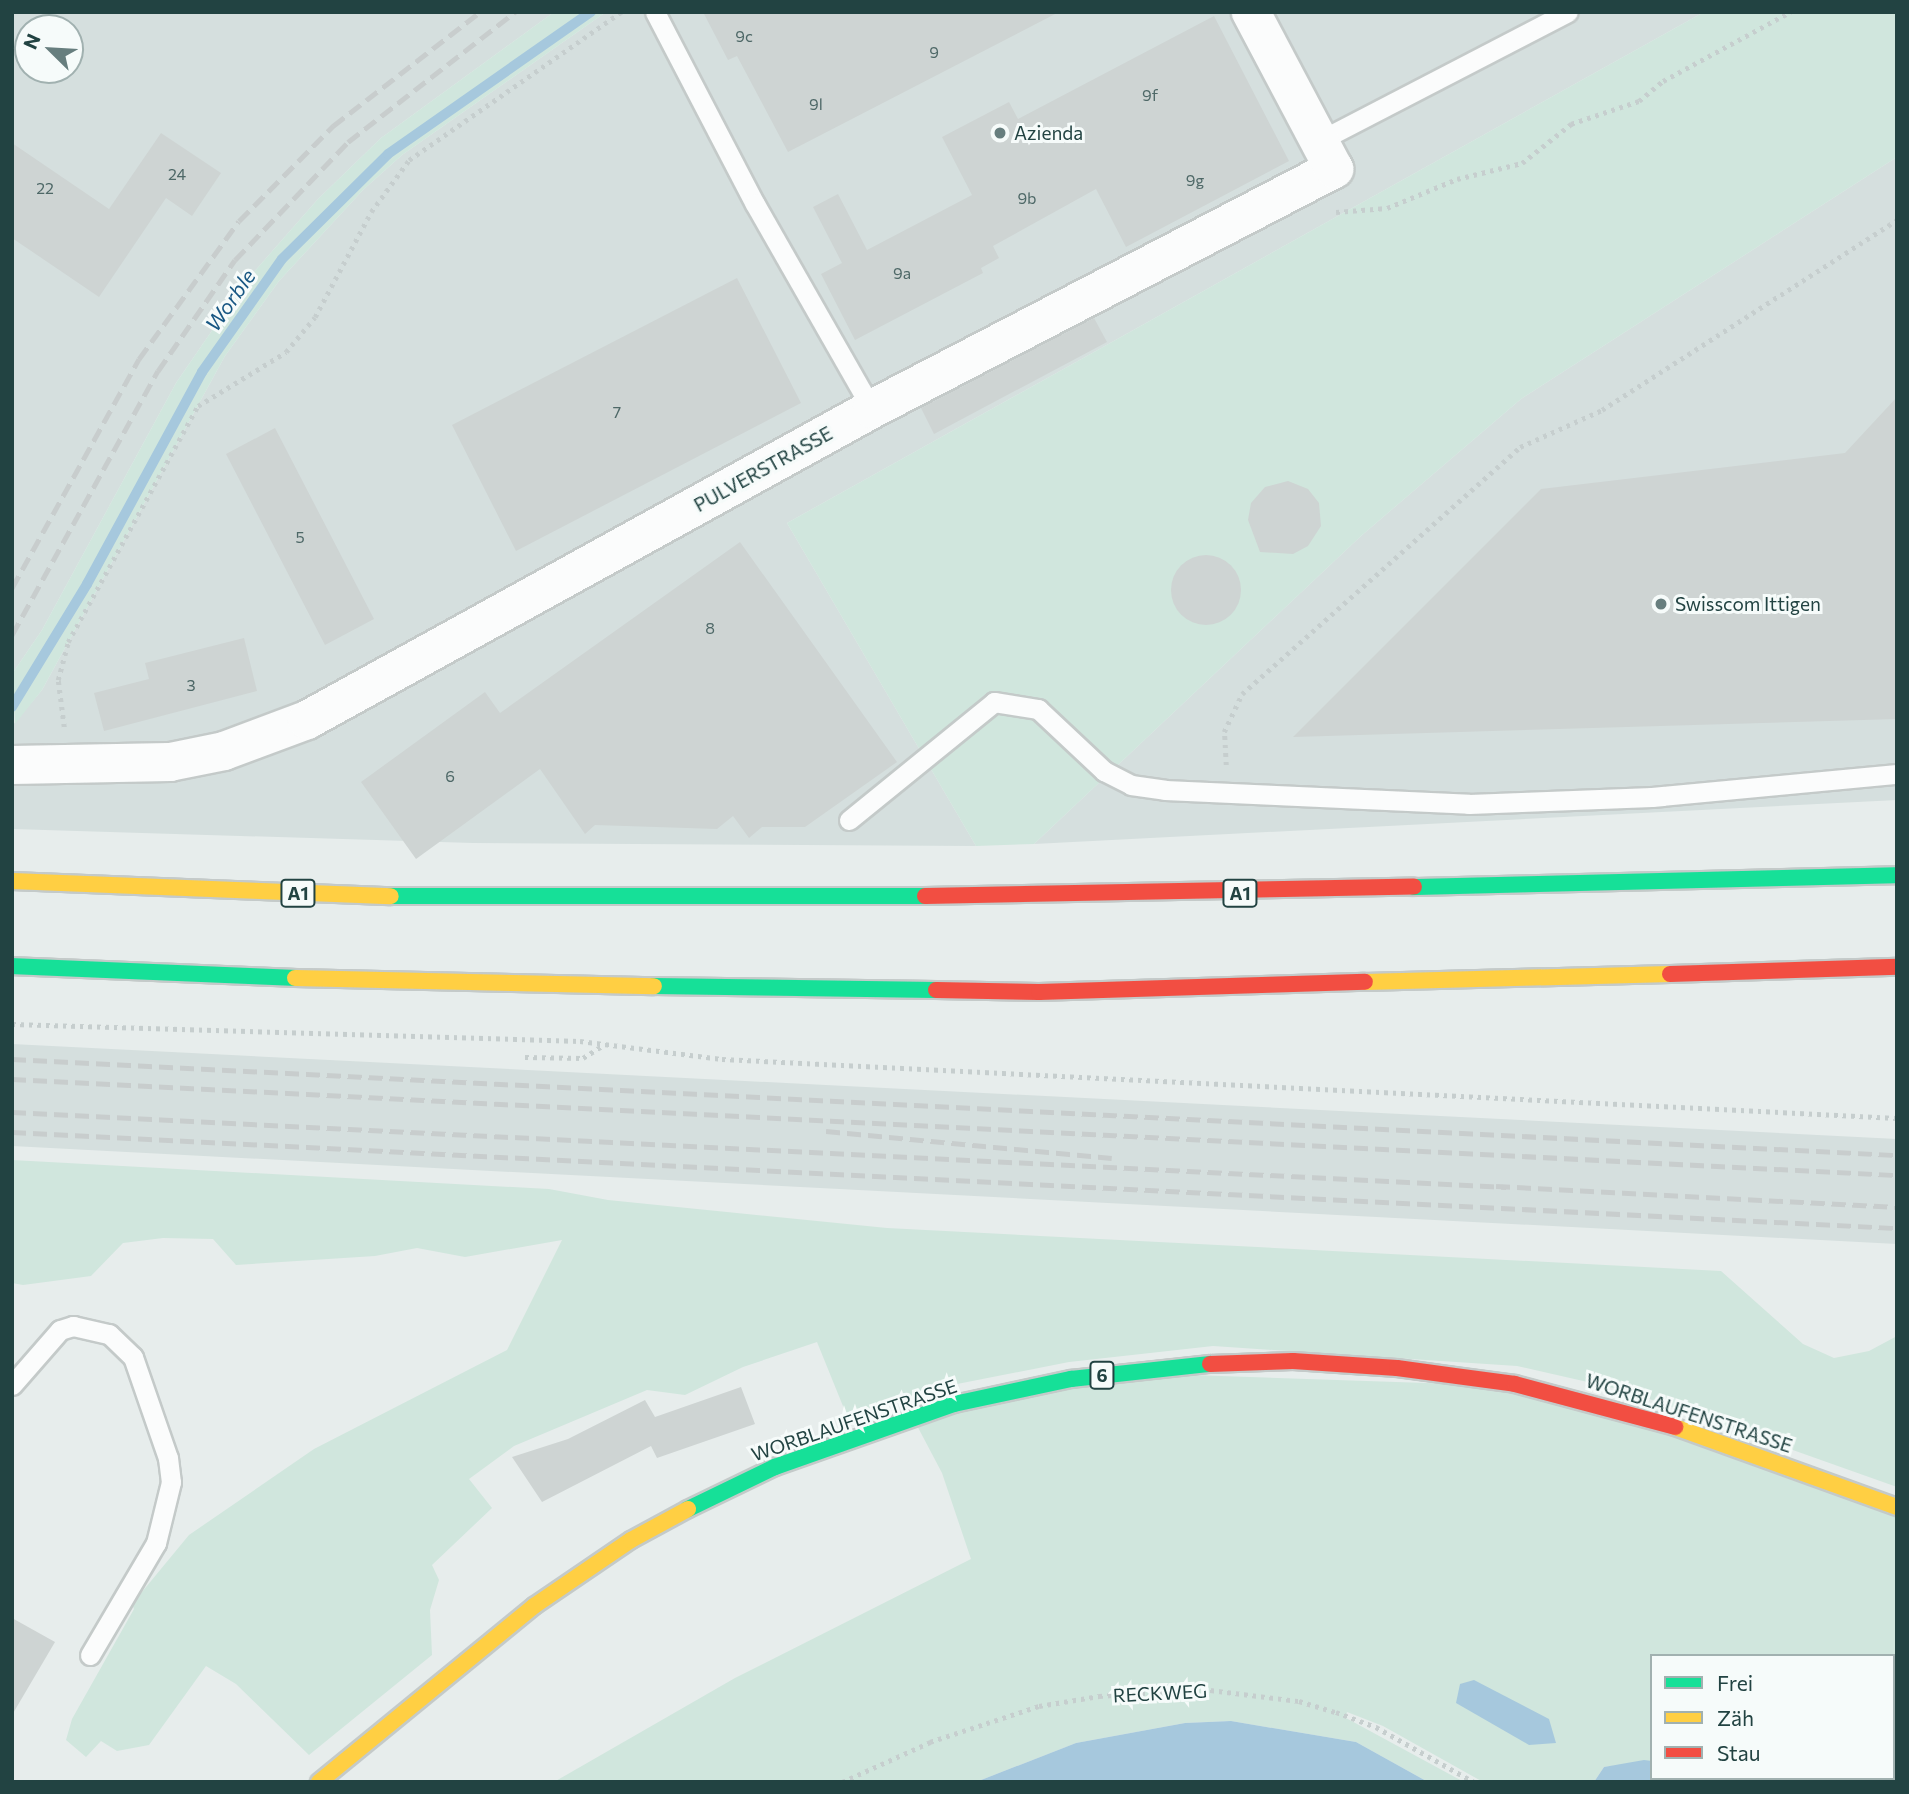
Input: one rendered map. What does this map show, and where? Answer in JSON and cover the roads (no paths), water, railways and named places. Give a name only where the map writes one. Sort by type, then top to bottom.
[{"type":"main road","name":"A1","points":[[12,881],[366,896],[1051,896],[1897,875]]},
{"type":"main road","points":[[12,966],[366,981],[1039,992],[1897,967]]},
{"type":"main road","name":"WORBLAUFENSTRASSE","points":[[319,1782],[534,1606],[609,1554],[697,1504],[775,1467],[942,1408],[1071,1379],[1213,1364],[1293,1361],[1397,1368],[1515,1384],[1622,1410],[1719,1441],[1897,1507]]},
{"type":"street","name":"PULVERSTRASSE","points":[[12,765],[70,766],[170,762],[225,751],[307,720],[872,409],[1334,169],[1251,12]]},
{"type":"lane","points":[[655,12],[755,204],[872,409]]},
{"type":"lane","points":[[1319,141],[1568,12]]},
{"type":"lane","points":[[849,820],[994,702],[1038,709],[1104,771],[1131,785],[1231,796],[1469,804],[1591,801],[1897,774]]},
{"type":"lane","points":[[12,1385],[60,1330],[73,1326],[109,1334],[133,1357],[168,1458],[168,1501],[156,1543],[90,1655]]},
{"type":"water","points":[[1474,1680],[1549,1719],[1556,1743],[1529,1745],[1456,1703],[1460,1684]]},
{"type":"water","points":[[1231,1721],[1356,1742],[1428,1782],[976,1782],[1076,1743],[1185,1723]]},
{"type":"water","points":[[1650,1761],[1650,1780],[1673,1782],[1594,1782],[1604,1767]]},
{"type":"waterway","name":"Worble","points":[[12,707],[87,584],[202,372],[282,259],[388,154],[591,12]]},
{"type":"railway","points":[[12,588],[139,359],[239,221],[333,126],[480,12]]},
{"type":"railway","points":[[12,635],[158,371],[235,260],[348,142],[515,12]]},
{"type":"railway","points":[[12,1059],[1897,1155]]},
{"type":"railway","points":[[12,1079],[1897,1175]]},
{"type":"railway","points":[[12,1112],[1506,1187]]},
{"type":"railway","points":[[826,1131],[1112,1158]]},
{"type":"railway","points":[[12,1132],[1897,1228]]},
{"type":"railway","points":[[1496,1186],[1897,1207]]},
{"type":"place","name":"Azienda","points":[[1000,133]]},
{"type":"place","name":"Swisscom Ittigen","points":[[1661,604]]}]
